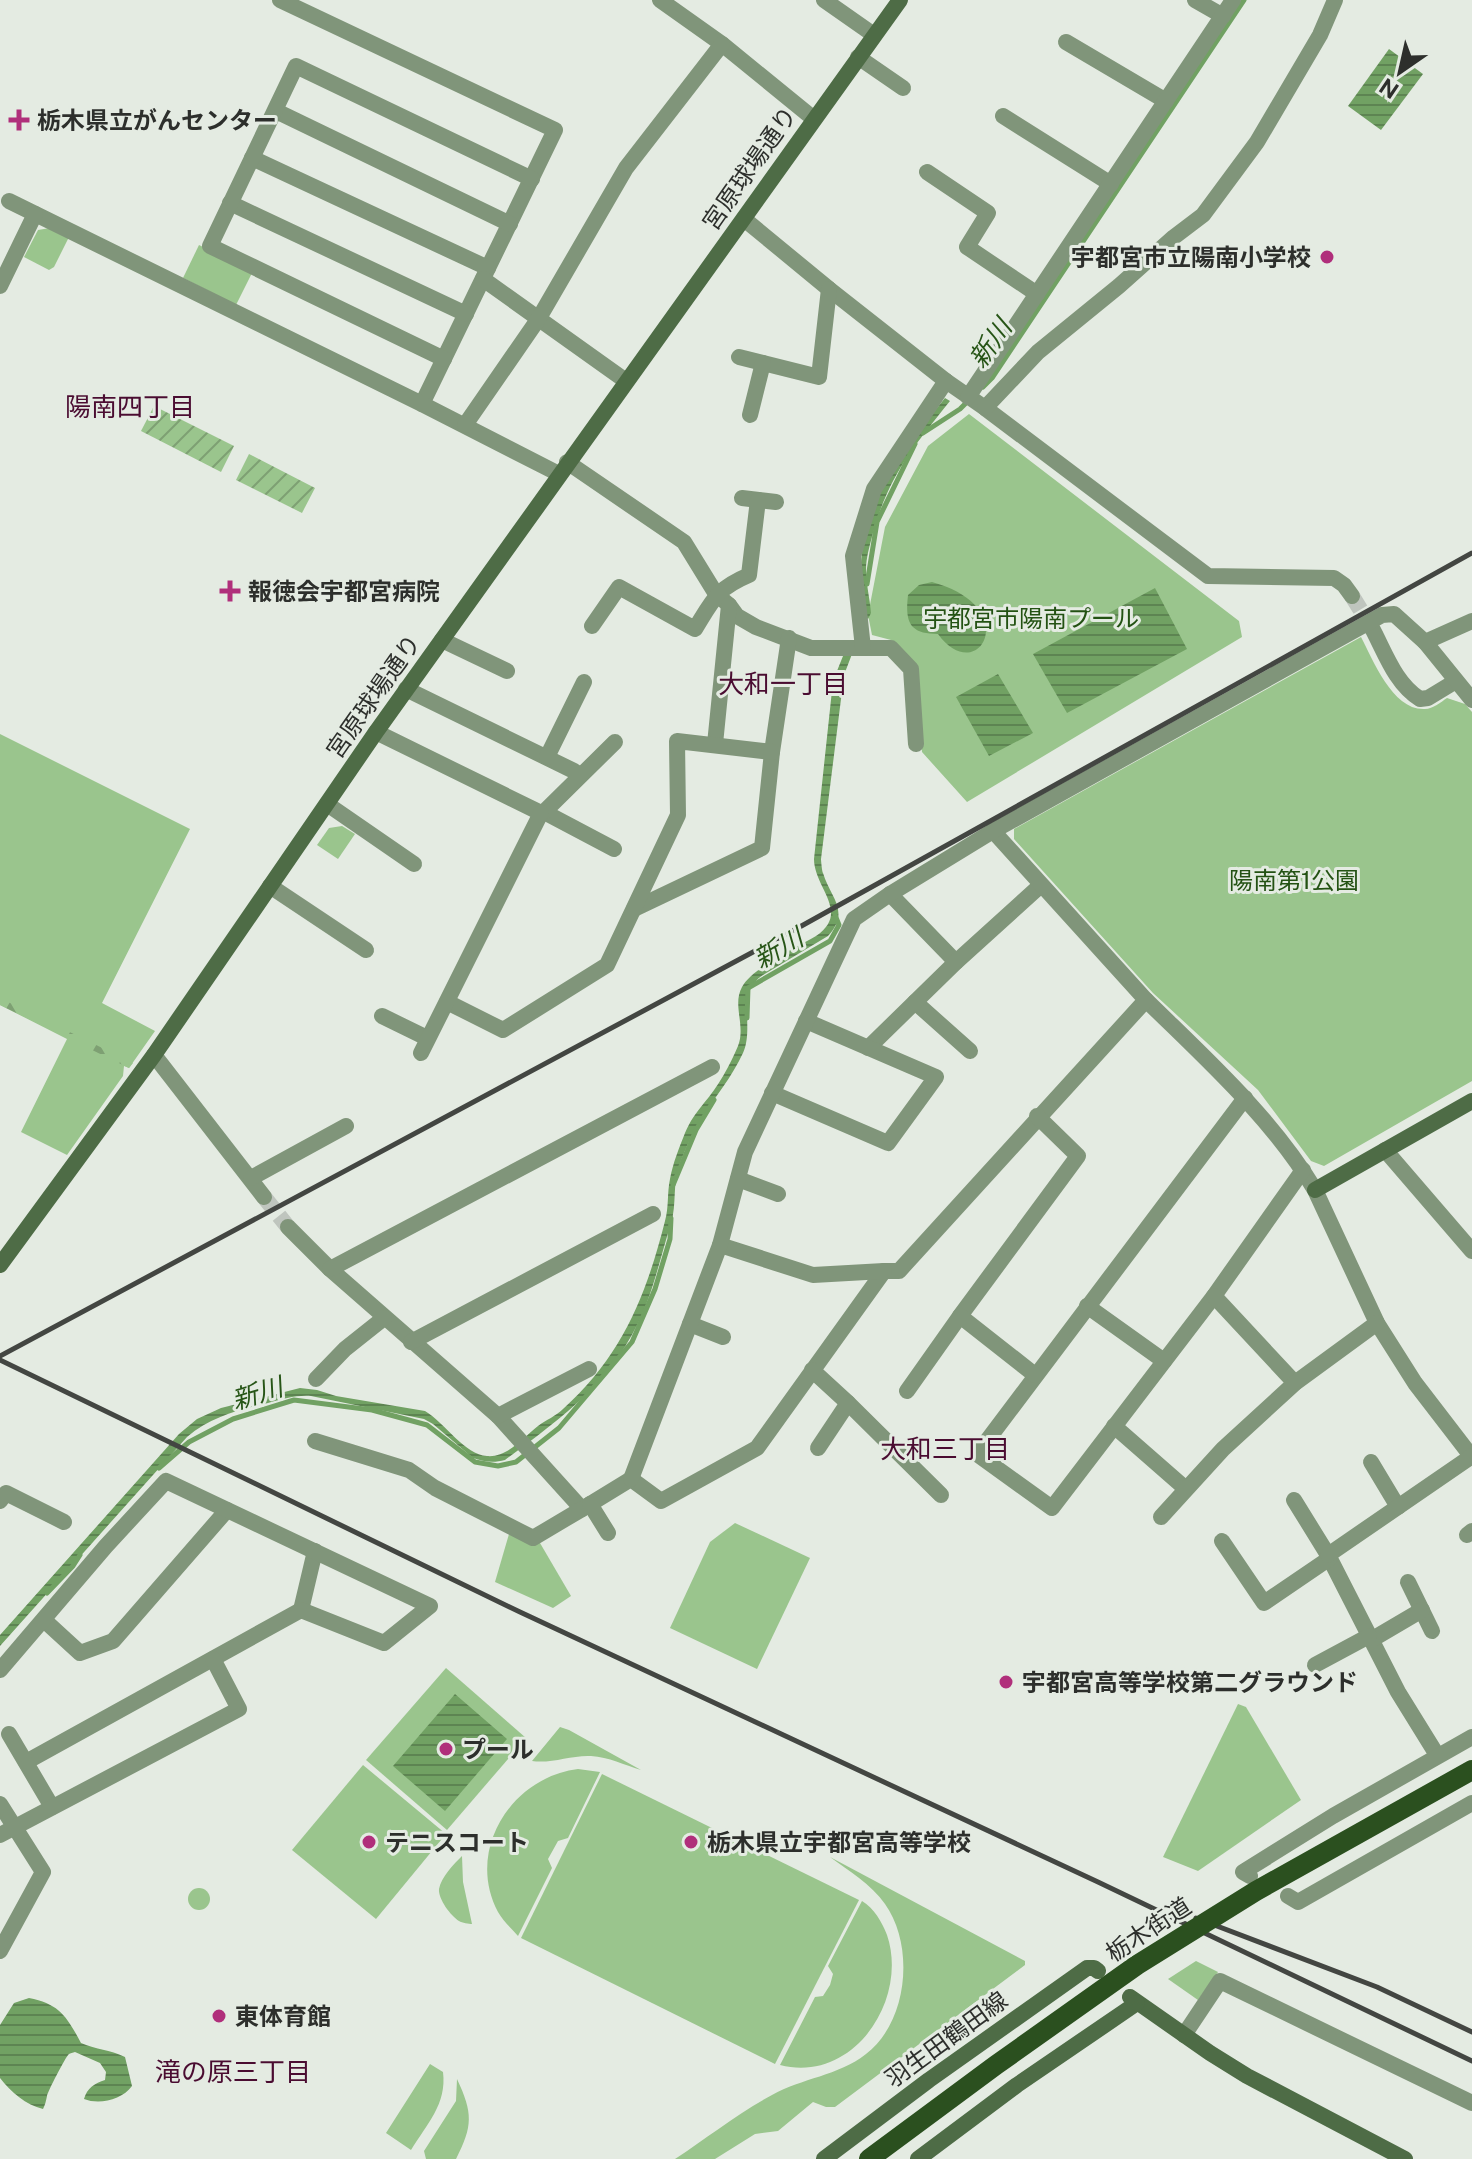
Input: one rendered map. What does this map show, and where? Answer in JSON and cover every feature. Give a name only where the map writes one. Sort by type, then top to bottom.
[{"type":"main road","name":"栃木街道","points":[[869,2159],[1137,1965],[1256,1891],[1472,1770]]},
{"type":"street","points":[[280,0],[555,130],[422,404]]},
{"type":"street","points":[[660,0],[722,44],[814,119]]},
{"type":"street","points":[[824,0],[874,35]]},
{"type":"street","name":"宮原球場通り","points":[[0,1265],[154,1055],[406,689],[900,0]]},
{"type":"street","points":[[1195,0],[1223,16]]},
{"type":"street","points":[[968,397],[1233,0]]},
{"type":"street","points":[[985,408],[1038,352],[1203,215],[1257,142],[1320,35],[1335,0]]},
{"type":"street","points":[[1066,42],[1166,101]]},
{"type":"street","points":[[465,425],[539,318],[626,168],[722,44]]},
{"type":"street","points":[[858,57],[903,88]]},
{"type":"street","points":[[444,359],[210,246],[296,66],[532,179]]},
{"type":"street","points":[[276,111],[510,224]]},
{"type":"street","points":[[1003,116],[1111,184]]},
{"type":"street","points":[[252,158],[486,274],[539,318],[626,381]]},
{"type":"street","points":[[927,172],[988,213],[967,247],[1037,294]]},
{"type":"street","points":[[9,201],[465,425],[563,468],[684,542],[722,600],[737,616],[811,648],[891,648],[911,669],[916,744]]},
{"type":"street","points":[[230,203],[466,314]]},
{"type":"street","points":[[0,286],[35,214]]},
{"type":"street","points":[[744,219],[946,381],[1208,576],[1334,578],[1352,596]]},
{"type":"street","points":[[739,357],[819,377],[829,289]]},
{"type":"street","points":[[750,415],[763,363]]},
{"type":"street","points":[[863,648],[853,556],[874,489],[946,381]]},
{"type":"street","points":[[592,626],[619,587],[695,629],[722,600],[732,582],[749,575],[750,499],[776,502]]},
{"type":"street","points":[[715,744],[722,600]]},
{"type":"street","points":[[315,1441],[409,1470],[435,1488],[533,1538],[631,1479],[720,1245],[745,1152],[854,919],[993,831],[1382,615],[1394,614],[1425,642],[1472,700]]},
{"type":"street","points":[[1425,642],[1470,625]]},
{"type":"street","points":[[1373,630],[1409,693],[1420,699],[1428,698],[1456,681]]},
{"type":"street","points":[[634,909],[762,848],[789,638]]},
{"type":"street","points":[[442,640],[507,671]]},
{"type":"street","points":[[547,757],[584,682]]},
{"type":"street","points":[[406,689],[574,771]]},
{"type":"street","points":[[376,732],[614,849]]},
{"type":"street","points":[[447,1002],[503,1030],[607,965],[678,815],[677,741],[772,752]]},
{"type":"street","points":[[382,1016],[424,1045],[543,812],[615,742]]},
{"type":"street","points":[[327,804],[414,864]]},
{"type":"street","points":[[993,831],[1146,1000],[1245,1098],[1303,1170],[1377,1323],[1415,1383],[1472,1457],[1264,1603],[1222,1541]]},
{"type":"street","points":[[868,1048],[1041,885]]},
{"type":"street","points":[[270,886],[366,950]]},
{"type":"street","points":[[890,894],[956,962]]},
{"type":"street","points":[[720,1245],[813,1275],[899,1271],[1037,1116],[1146,1000]]},
{"type":"street","points":[[915,1002],[970,1051]]},
{"type":"street","points":[[772,1093],[888,1143],[936,1077],[806,1021]]},
{"type":"street","points":[[154,1055],[264,1197]]},
{"type":"street","points":[[330,1269],[712,1067]]},
{"type":"street","points":[[1245,1098],[977,1454],[1052,1508],[1214,1296],[1303,1170]]},
{"type":"street","points":[[1315,1190],[1470,1105]]},
{"type":"street","points":[[907,1391],[1078,1156],[1037,1116]]},
{"type":"street","points":[[251,1178],[346,1126]]},
{"type":"street","points":[[1385,1150],[1472,1251]]},
{"type":"street","points":[[738,1179],[778,1194]]},
{"type":"street","points":[[411,1342],[653,1214]]},
{"type":"street","points":[[288,1227],[384,1318],[498,1416],[608,1533]]},
{"type":"street","points":[[631,1479],[661,1501],[757,1448],[884,1271]]},
{"type":"street","points":[[1214,1296],[1295,1383]]},
{"type":"street","points":[[1087,1306],[1164,1361]]},
{"type":"street","points":[[960,1316],[1035,1375]]},
{"type":"street","points":[[316,1379],[345,1349],[384,1318]]},
{"type":"street","points":[[1161,1517],[1223,1449],[1295,1383],[1377,1323]]},
{"type":"street","points":[[690,1324],[723,1337]]},
{"type":"street","points":[[498,1416],[589,1369]]},
{"type":"street","points":[[812,1370],[941,1495]]},
{"type":"street","points":[[818,1448],[848,1403]]},
{"type":"street","points":[[1114,1426],[1186,1489]]},
{"type":"street","points":[[1371,1462],[1398,1507]]},
{"type":"street","points":[[0,1670],[166,1481],[430,1606],[384,1643],[301,1610]]},
{"type":"street","points":[[2,1492],[64,1522]]},
{"type":"street","points":[[1294,1500],[1329,1556],[1398,1692],[1437,1755]]},
{"type":"street","points":[[44,1620],[80,1653],[113,1641],[227,1510]]},
{"type":"street","points":[[26,1762],[301,1610],[315,1551]]},
{"type":"street","points":[[1408,1582],[1432,1631]]},
{"type":"street","points":[[1315,1665],[1422,1610]]},
{"type":"street","points":[[7,1831],[239,1709],[213,1659]]},
{"type":"street","points":[[9,1734],[52,1807]]},
{"type":"street","points":[[1250,1876],[1243,1872],[1333,1816],[1472,1737]]},
{"type":"street","points":[[1288,1896],[1298,1902],[1472,1803]]},
{"type":"street","points":[[0,1804],[7,1831],[43,1872],[0,1951]]},
{"type":"street","name":"羽生田鶴田線","points":[[824,2159],[1087,1968],[1098,1971]]},
{"type":"street","points":[[1184,2035],[1220,1981],[1472,2103]]},
{"type":"street","points":[[918,2159],[1134,2000],[1223,2061],[1279,2094],[1405,2159]]},
{"type":"green space","points":[[50,228],[69,237],[54,267],[49,270],[24,257],[38,230]]},
{"type":"green space","points":[[199,245],[253,271],[236,305],[183,278]]},
{"type":"green space","points":[[154,406],[234,446],[221,472],[141,431]]},
{"type":"green space","name":"宇都宮市陽南プール","points":[[969,414],[1239,621],[1242,637],[967,802],[922,752],[916,665],[891,640],[872,635],[868,615],[885,527],[928,446]]},
{"type":"green space","points":[[249,454],[315,488],[302,513],[236,480]]},
{"type":"green space","name":"陽南第1公園","points":[[1361,637],[1378,670],[1403,702],[1425,709],[1447,698],[1465,704],[1472,712],[1472,1081],[1324,1166],[1311,1161],[1258,1090],[1153,993],[1014,839],[1014,829]]},
{"type":"green space","points":[[0,734],[190,829],[102,1003],[155,1031],[129,1068],[124,1066],[123,1076],[67,1155],[21,1132],[67,1039],[0,1005]]},
{"type":"green space","points":[[342,826],[355,834],[338,859],[317,845],[329,828]]},
{"type":"green space","points":[[0,998],[133,1063],[129,1068],[0,1005]]},
{"type":"green space","points":[[735,1523],[810,1558],[757,1669],[670,1628],[710,1542]]},
{"type":"green space","points":[[509,1534],[540,1543],[571,1596],[553,1608],[495,1582]]},
{"type":"green space","name":"プール","points":[[446,1668],[526,1738],[447,1830],[366,1760]]},
{"type":"green space","points":[[1238,1704],[1246,1707],[1301,1800],[1198,1871],[1163,1857]]},
{"type":"green space","points":[[560,1727],[641,1770],[591,1756],[532,1761]]},
{"type":"green space","name":"テニスコート","points":[[363,1765],[446,1834],[376,1919],[292,1850]]},
{"type":"green space","points":[[578,1769],[600,1772],[568,1838],[558,1841],[548,1859],[552,1868],[518,1936],[498,1912],[489,1888],[487,1865],[491,1842],[501,1820],[515,1801],[533,1786],[554,1775]]},
{"type":"green space","points":[[602,1774],[859,1900],[775,2064],[521,1938]]},
{"type":"green space","points":[[462,1856],[463,1882],[472,1924],[456,1919],[439,1893],[445,1875]]},
{"type":"green space","points":[[830,1857],[1025,1961],[1025,1965],[835,2107],[813,2102],[778,2131],[755,2134],[715,2159],[675,2159],[772,2095],[855,2061],[880,2040],[891,2023],[898,2004],[903,1961],[895,1921],[873,1890]]},
{"type":"green space","points":[[195,1888],[203,1888],[210,1899],[203,1910],[195,1910],[188,1903],[188,1895]]},
{"type":"green space","points":[[862,1901],[874,1911],[883,1925],[892,1960],[890,1985],[882,2010],[869,2032],[852,2049],[831,2062],[806,2068],[780,2065],[815,1997],[823,1996],[830,1985],[833,1974],[828,1966]]},
{"type":"green space","points":[[1196,1961],[1218,1972],[1198,2000],[1168,1979]]},
{"type":"green space","points":[[430,2064],[443,2072],[442,2094],[411,2150],[386,2133]]},
{"type":"green space","points":[[457,2079],[468,2111],[466,2137],[456,2159],[426,2159],[424,2151],[456,2101]]},
{"type":"shaded area","points":[[1389,49],[1423,74],[1381,130],[1348,106]]},
{"type":"shaded area","points":[[945,398],[950,401],[904,462],[879,513],[867,560],[871,613],[868,619],[862,614],[862,550],[878,497],[905,448]]},
{"type":"shaded area","points":[[932,582],[961,594],[978,608],[985,624],[985,638],[978,648],[967,653],[953,649],[938,634],[921,632],[911,625],[907,612],[908,595],[919,585]]},
{"type":"shaded area","points":[[1155,588],[1187,649],[1067,713],[1033,654]]},
{"type":"shaded area","points":[[845,651],[852,654],[844,675],[821,859],[823,872],[837,904],[838,919],[828,936],[763,975],[750,991],[743,1053],[687,1146],[678,1171],[671,1223],[648,1300],[632,1335],[603,1377],[567,1412],[505,1460],[497,1462],[473,1458],[424,1419],[311,1396],[284,1399],[215,1419],[187,1437],[0,1646],[0,1635],[179,1434],[197,1419],[221,1408],[300,1388],[317,1390],[425,1411],[471,1450],[494,1456],[515,1446],[584,1389],[616,1346],[640,1299],[665,1221],[674,1161],[691,1121],[719,1083],[738,1046],[741,1031],[738,1001],[742,987],[765,965],[816,936],[830,918],[831,909],[814,859],[833,681]]},
{"type":"shaded area","points":[[998,674],[1033,733],[989,756],[956,697]]},
{"type":"shaded area","points":[[455,1694],[507,1739],[445,1811],[393,1766]]},
{"type":"shaded area","points":[[29,1998],[48,2004],[61,2013],[81,2043],[125,2057],[132,2086],[128,2091],[110,2100],[84,2099],[92,2086],[105,2080],[106,2072],[100,2063],[75,2052],[64,2061],[43,2109],[14,2093],[0,2078],[0,2025],[14,2003]]},
{"type":"waterway","name":"新川","points":[[983,387],[992,378],[1244,0]]},
{"type":"waterway","name":"新川","points":[[923,433],[970,399]]},
{"type":"waterway","name":"新川","points":[[867,584],[877,522],[915,444]]},
{"type":"waterway","name":"新川","points":[[747,1018],[748,988],[830,941],[839,925],[835,915]]},
{"type":"waterway","name":"新川","points":[[673,1185],[696,1130],[714,1100]]},
{"type":"waterway","name":"新川","points":[[159,1468],[189,1442],[233,1419],[294,1400],[372,1410],[427,1425],[475,1462],[498,1466],[516,1462],[559,1428],[632,1342],[655,1289],[670,1239],[671,1218]]},
{"type":"waterway","name":"新川","points":[[47,1593],[80,1555]]},
{"type":"tunnel","points":[[1352,596],[1373,630]]},
{"type":"tunnel","points":[[264,1197],[288,1227]]},
{"type":"railway","points":[[0,1356],[796,929],[1472,553]]},
{"type":"railway","points":[[0,1360],[520,1612],[1472,2061]]},
{"type":"railway","points":[[1196,1918],[1377,1987],[1472,2032]]},
{"type":"place","name":"栃木県立がんセンター","points":[[19,120]]},
{"type":"place","name":"宇都宮市立陽南小学校","points":[[1327,257]]},
{"type":"place","name":"報徳会宇都宮病院","points":[[230,591]]},
{"type":"place","name":"宇都宮高等学校第二グラウンド","points":[[1006,1682]]},
{"type":"place","name":"プール","points":[[446,1749]]},
{"type":"place","name":"テニスコート","points":[[369,1842]]},
{"type":"place","name":"栃木県立宇都宮高等学校","points":[[691,1842]]},
{"type":"place","name":"東体育館","points":[[219,2016]]},
{"type":"district","name":"陽南四丁目","points":[[130,406]]},
{"type":"district","name":"大和一丁目","points":[[783,683]]},
{"type":"district","name":"大和三丁目","points":[[945,1448]]},
{"type":"district","name":"滝の原三丁目","points":[[233,2071]]}]
